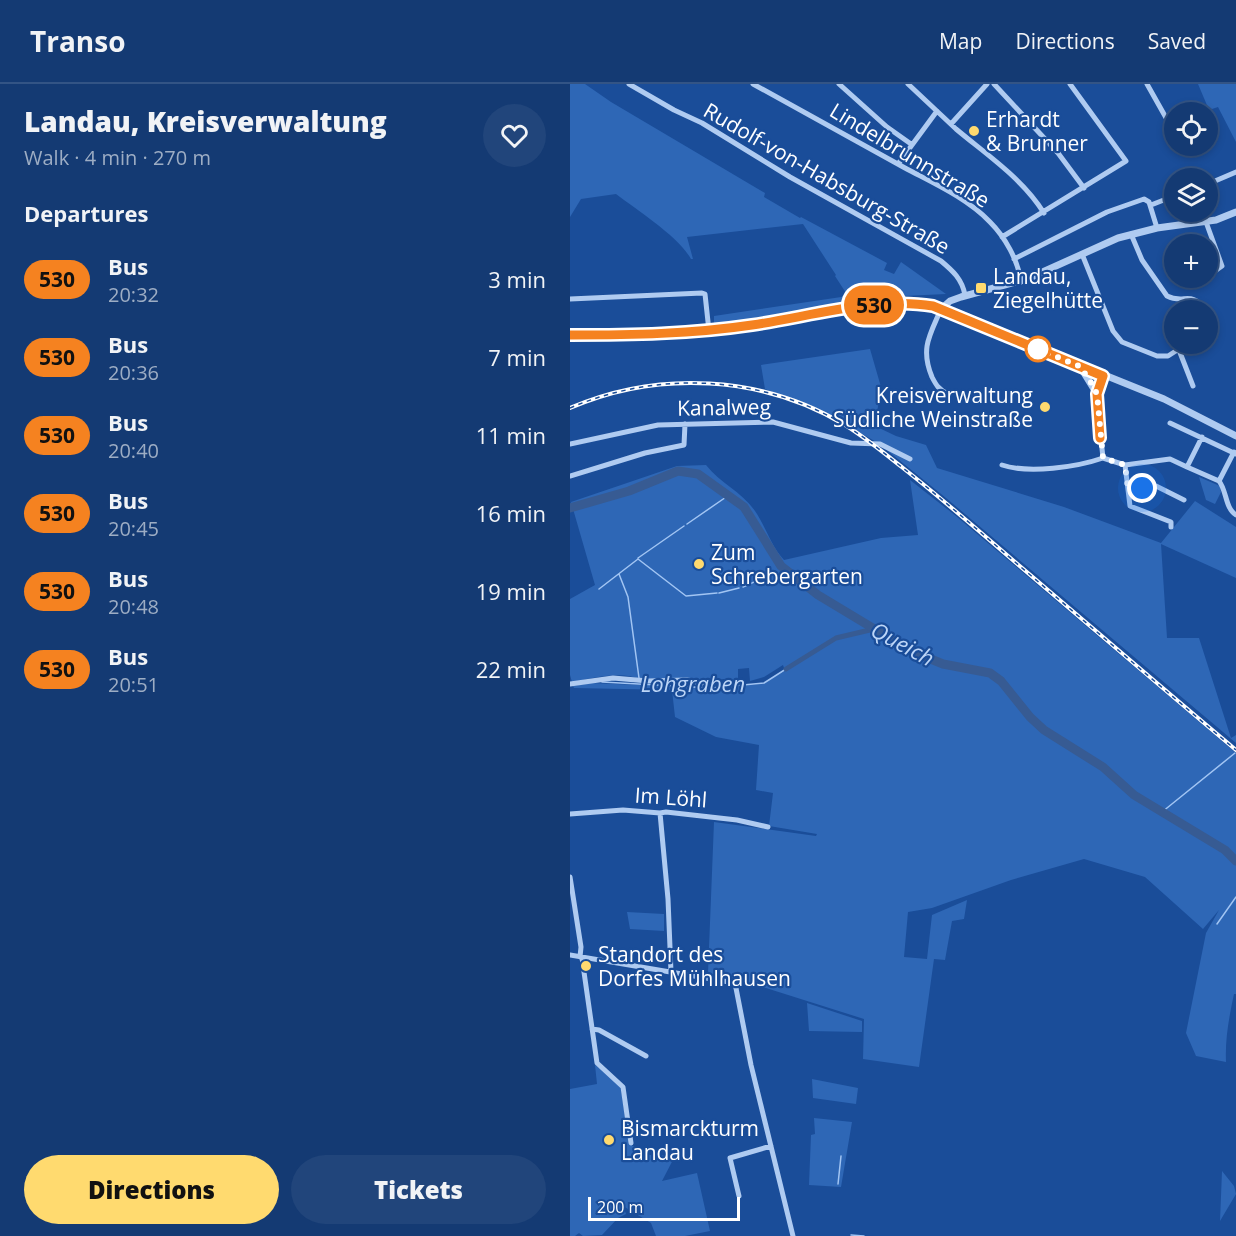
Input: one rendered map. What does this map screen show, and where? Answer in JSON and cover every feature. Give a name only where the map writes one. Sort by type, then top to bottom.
[{"type":"street","name":"Rudolf-von-Habsburg-Straße","points":[[629,84],[702,123],[746,152],[941,261],[962,283],[963,296]]},
{"type":"street","name":"Lindelbrunnstraße","points":[[753,84],[973,208],[990,221],[1002,237],[1019,269],[1021,282]]},
{"type":"street","points":[[839,84],[849,88],[887,128],[911,144]]},
{"type":"street","points":[[908,84],[951,124],[1007,170],[1028,191],[1044,213]]},
{"type":"street","points":[[951,124],[987,84]]},
{"type":"street","points":[[994,84],[1058,153],[1084,188]]},
{"type":"street","points":[[1002,237],[1126,161],[1070,84]]},
{"type":"street","points":[[1147,84],[1164,114]]},
{"type":"street","points":[[898,164],[938,111]]},
{"type":"street","points":[[1218,180],[1236,172]]},
{"type":"street","points":[[1014,259],[1126,204],[1147,199],[1157,228]]},
{"type":"street","points":[[1150,205],[1164,200]]},
{"type":"street","points":[[1218,219],[1236,212]]},
{"type":"street","points":[[948,394],[935,383],[925,357],[929,338],[941,309],[950,301],[1021,282],[1131,234],[1157,228],[1206,222],[1210,234]]},
{"type":"street","points":[[1131,234],[1142,260],[1167,296],[1172,299],[1196,300]]},
{"type":"street","points":[[1082,254],[1115,335],[1120,341],[1157,356],[1168,356],[1180,349],[1193,386]]},
{"type":"street","points":[[1218,255],[1222,266],[1218,269]]},
{"type":"street","points":[[570,299],[702,293],[707,299],[709,331]]},
{"type":"street","points":[[960,317],[958,305],[963,296]]},
{"type":"street","points":[[570,335],[709,331],[888,303],[915,303],[941,309],[1164,399],[1235,436]]},
{"type":"street","points":[[1079,366],[1097,394]]},
{"type":"street","points":[[1103,376],[1097,394],[1103,458]]},
{"type":"street","name":"Kanalweg","points":[[570,444],[658,425],[778,422],[851,443],[880,444],[910,459]]},
{"type":"street","points":[[1170,423],[1235,453],[1219,481]]},
{"type":"street","points":[[570,476],[645,453],[684,445],[685,424]]},
{"type":"street","points":[[1187,467],[1202,437]]},
{"type":"street","points":[[1002,465],[1021,470],[1039,470],[1103,458],[1125,465],[1170,459],[1219,481],[1231,512],[1236,515]]},
{"type":"street","points":[[1125,465],[1130,506],[1171,522],[1171,527]]},
{"type":"street","points":[[1128,489],[1156,486],[1184,500]]},
{"type":"street","points":[[1228,502],[1236,500]]},
{"type":"street","points":[[570,684],[599,679],[687,680],[702,683]]},
{"type":"street","name":"Im Löhl","points":[[570,814],[623,810],[678,813],[768,826]]},
{"type":"street","points":[[660,813],[671,972]]},
{"type":"street","points":[[570,877],[597,1063],[623,1087],[631,1143]]},
{"type":"street","points":[[570,955],[735,983],[751,1065],[793,1236]]},
{"type":"street","points":[[592,1029],[599,1030],[646,1056]]},
{"type":"street","points":[[739,1196],[730,1158],[771,1146]]},
{"type":"shaded area","points":[[570,84],[585,84],[611,102],[765,193],[764,197],[887,263],[884,270],[894,274],[901,262],[946,294],[883,297],[714,326],[714,316],[848,296],[803,224],[687,237],[693,259],[691,259],[677,241],[616,194],[581,199],[570,217]]},
{"type":"shaded area","points":[[1198,84],[1236,84],[1236,142],[1218,107],[1218,102],[1206,102]]},
{"type":"shaded area","points":[[870,349],[881,387],[875,426],[896,436],[926,445],[937,468],[1064,507],[1161,543],[1195,501],[1236,527],[1236,578],[1161,544],[1167,638],[1199,638],[1231,738],[1236,735],[1236,743],[878,443],[822,411],[765,389],[761,365]]},
{"type":"shaded area","points":[[706,465],[750,504],[784,560],[881,538],[918,535],[910,480],[956,516],[1236,753],[1236,994],[1234,994],[1228,1028],[1226,1062],[1196,1056],[1186,1033],[1206,933],[1219,910],[1203,929],[1145,877],[1084,859],[1011,880],[932,908],[908,912],[904,957],[927,959],[932,915],[967,900],[964,919],[952,921],[945,960],[934,959],[919,1067],[863,1059],[864,1019],[744,981],[708,973],[714,822],[816,836],[817,834],[769,826],[773,793],[756,790],[759,745],[716,737],[675,717],[672,690],[574,688],[573,686],[591,683],[713,688],[762,684],[785,671],[783,665],[764,677],[750,681],[749,668],[738,669],[738,683],[724,684],[724,679],[709,681],[701,679],[701,681],[641,680],[616,675],[572,682],[570,675],[570,599],[595,585],[571,502],[677,466]]},
{"type":"shaded area","points":[[1199,477],[1220,486],[1221,492],[1215,504],[1206,500]]},
{"type":"shaded area","points":[[627,912],[664,914],[664,931],[630,929]]},
{"type":"shaded area","points":[[807,1003],[862,1021],[862,1032],[809,1031]]},
{"type":"shaded area","points":[[595,1065],[620,1083],[629,1144],[650,1155],[675,1156],[662,1181],[697,1173],[710,1231],[685,1236],[656,1236],[651,1223],[623,1206],[626,1214],[618,1218],[602,1235],[583,1236],[579,1233],[570,1236],[570,1089],[597,1084]]},
{"type":"shaded area","points":[[812,1079],[858,1088],[856,1104],[813,1098]]},
{"type":"shaded area","points":[[814,1118],[852,1122],[841,1187],[809,1185],[811,1135],[815,1134]]},
{"type":"shaded area","points":[[1222,1171],[1234,1186],[1236,1194],[1220,1221]]},
{"type":"waterway","name":"Queich","points":[[570,508],[629,491],[678,471],[698,474],[744,507],[781,566],[818,595],[911,651],[943,664],[990,673],[1001,681],[1030,717],[1044,730],[1103,767],[1134,795],[1225,850],[1236,861]]},
{"type":"waterway","points":[[687,524],[729,495]]},
{"type":"waterway","points":[[638,558],[684,526]]},
{"type":"waterway","points":[[599,589],[638,559],[686,596],[717,593]]},
{"type":"waterway","points":[[743,587],[774,573]]},
{"type":"waterway","points":[[619,574],[628,597],[639,678]]},
{"type":"waterway","points":[[719,593],[739,588]]},
{"type":"waterway","name":"Lohgraben","points":[[786,669],[836,638],[874,629]]},
{"type":"waterway","name":"Lohgraben","points":[[602,682],[711,688],[764,683],[786,669]]},
{"type":"waterway","points":[[1162,812],[1235,753]]},
{"type":"waterway","points":[[1217,924],[1236,897]]},
{"type":"waterway","points":[[838,1184],[841,1156]]},
{"type":"waterway","points":[[851,1235],[864,1236]]},
{"type":"railway","points":[[570,408],[604,396],[674,383],[745,388],[779,396],[813,408],[853,430],[917,479],[1236,750]]},
{"type":"bus line","name":"530","points":[[570,335],[709,331],[880,304],[906,302],[933,306],[1103,376],[1097,394],[1100,438]]},
{"type":"place","name":"Erhardt & Brunner","points":[[974,131]]},
{"type":"place","name":"Landau, Ziegelhütte","points":[[981,288]]},
{"type":"place","name":"Kreisverwaltung Südliche Weinstraße","points":[[1045,407]]},
{"type":"place","name":"Zum Schrebergarten","points":[[699,564]]},
{"type":"place","name":"Standort des Dorfes Mühlhausen","points":[[586,966]]},
{"type":"place","name":"Bismarckturm Landau","points":[[609,1140]]},
{"type":"route","points":[[1038,349],[1079,366],[1089,379],[1097,394],[1103,458],[1125,465],[1128,489],[1142,488]]}]
